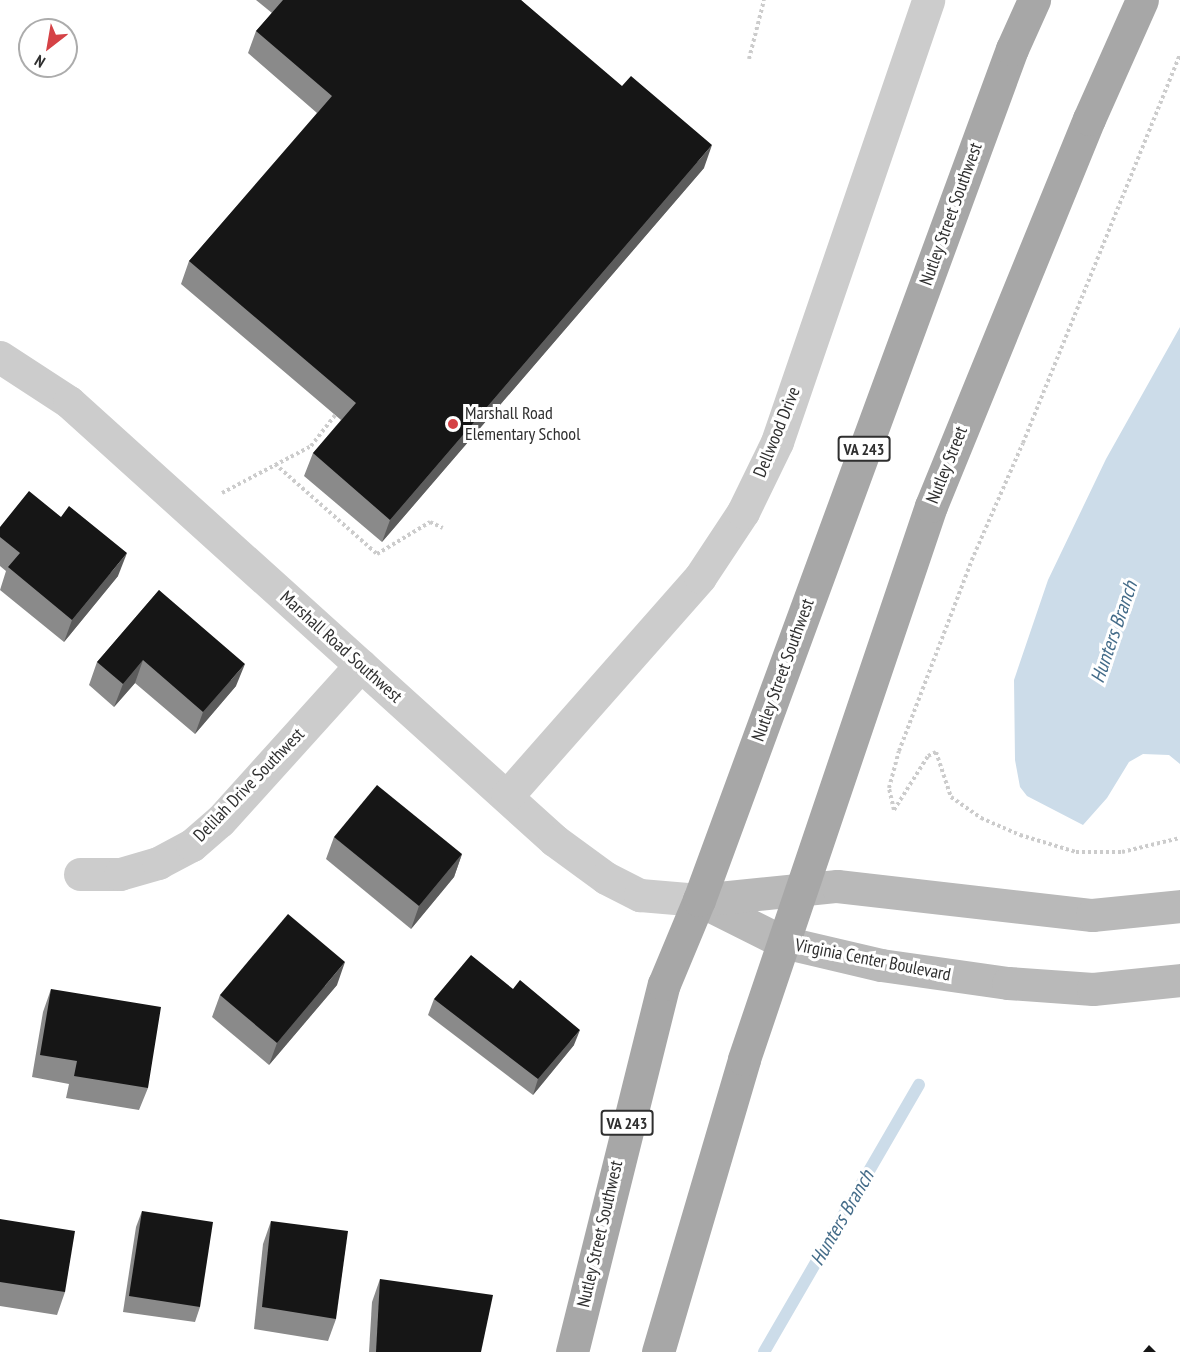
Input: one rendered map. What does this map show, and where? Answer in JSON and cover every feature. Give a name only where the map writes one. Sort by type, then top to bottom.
[{"type":"main road","name":"Nutley Street Southwest","points":[[572,1352],[655,1013],[699,900],[940,240],[1034,0]]},
{"type":"main road","name":"Nutley Street","points":[[783,942],[931,506],[1089,119],[1142,0]]},
{"type":"main road","points":[[658,1352],[744,1059],[783,942]]},
{"type":"street","name":"Dellwood Drive","points":[[507,796],[700,577],[743,512],[777,442],[928,0]]},
{"type":"street","name":"Marshall Road Southwest","points":[[0,357],[69,402],[554,840],[606,878],[640,895],[699,900]]},
{"type":"street","name":"Delilah Drive Southwest","points":[[80,874],[120,874],[158,863],[192,845],[220,821],[361,665]]},
{"type":"street","points":[[699,900],[801,888],[874,890],[1017,910],[1092,915],[1180,906]]},
{"type":"street","name":"Virginia Center Boulevard","points":[[699,900],[783,942],[881,964],[1008,983],[1093,989],[1180,980]]},
{"type":"path","points":[[749,59],[764,0]]},
{"type":"path","points":[[1180,55],[1023,443],[974,555],[899,751],[888,788],[894,810],[928,756],[936,752],[951,797],[981,818],[1020,835],[1076,852],[1122,852],[1180,838]]},
{"type":"path","points":[[221,493],[311,446],[335,415]]},
{"type":"path","points":[[275,464],[377,554],[430,522],[443,528]]},
{"type":"water","points":[[1180,327],[1180,764],[1169,755],[1143,754],[1129,762],[1107,798],[1083,825],[1027,796],[1020,787],[1015,760],[1014,680],[1048,580],[1106,459]]},
{"type":"building","points":[[283,0],[521,0],[622,86],[631,76],[712,145],[390,520],[313,453],[356,403],[189,261],[332,96],[256,31]]},
{"type":"building","points":[[29,491],[61,517],[69,506],[127,553],[72,620],[8,567],[20,553],[0,537],[0,527]]},
{"type":"building","points":[[159,590],[245,664],[203,712],[143,660],[123,684],[97,662]]},
{"type":"building","points":[[377,785],[462,854],[419,906],[334,837]]},
{"type":"building","points":[[288,914],[345,962],[277,1043],[220,995]]},
{"type":"building","points":[[471,955],[513,989],[520,980],[580,1030],[538,1079],[434,999]]},
{"type":"building","points":[[51,989],[161,1007],[148,1088],[74,1076],[77,1061],[40,1055]]},
{"type":"building","points":[[142,1211],[213,1222],[200,1307],[129,1296]]},
{"type":"building","points":[[0,1219],[75,1231],[65,1292],[0,1282]]},
{"type":"building","points":[[271,1221],[348,1231],[336,1319],[262,1307]]},
{"type":"building","points":[[380,1279],[493,1295],[481,1352],[376,1352]]},
{"type":"building","points":[[1149,1345],[1156,1352],[1143,1352]]},
{"type":"waterway","name":"Hunters Branch","points":[[764,1352],[919,1085]]},
{"type":"place","name":"Marshall Road Elementary School","points":[[453,424]]}]
